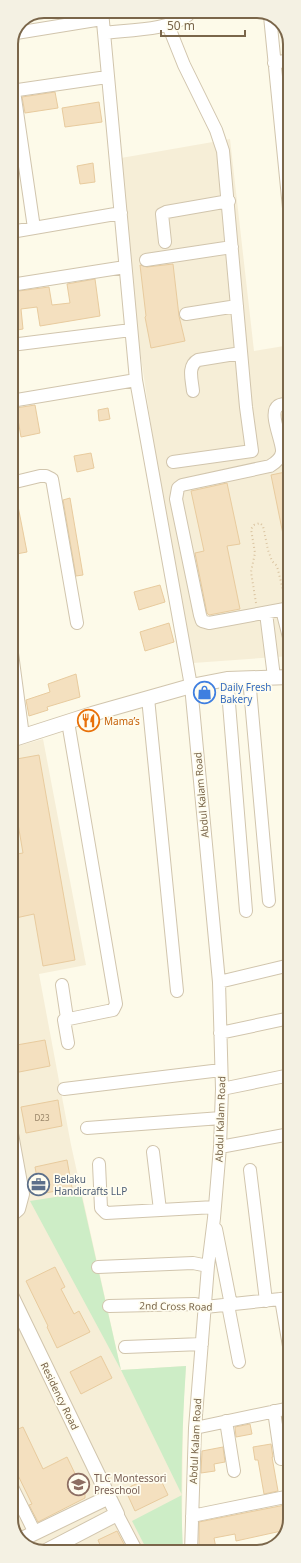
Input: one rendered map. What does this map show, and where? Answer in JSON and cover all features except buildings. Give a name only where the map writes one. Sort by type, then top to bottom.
[{"type":"street","points":[[21,32],[88,18]]},
{"type":"street","name":"Abdul Kalam Road","points":[[102,18],[136,380],[191,686],[219,982],[222,1089],[220,1147],[194,1428],[191,1545]]},
{"type":"street","points":[[104,33],[168,25],[181,21],[184,18]]},
{"type":"street","points":[[270,22],[283,150]]},
{"type":"street","points":[[168,25],[184,65],[221,143],[223,151],[229,201],[246,407],[252,451],[173,462]]},
{"type":"street","points":[[274,63],[283,61]]},
{"type":"street","points":[[18,90],[107,77]]},
{"type":"street","points":[[18,128],[34,228]]},
{"type":"street","points":[[165,242],[162,214],[166,212],[229,201]]},
{"type":"street","points":[[18,231],[121,213]]},
{"type":"street","points":[[146,260],[232,247]]},
{"type":"street","points":[[18,283],[125,267]]},
{"type":"street","points":[[186,314],[237,306]]},
{"type":"street","points":[[18,344],[131,330]]},
{"type":"street","points":[[193,391],[191,368],[193,363],[198,360],[241,353]]},
{"type":"street","points":[[18,400],[136,380]]},
{"type":"street","points":[[283,405],[278,406],[274,411],[282,452],[279,460],[270,466],[182,485],[178,488],[176,493],[179,514],[202,621],[208,624],[283,610]]},
{"type":"street","points":[[18,481],[46,476],[52,479],[77,623]]},
{"type":"street","points":[[262,614],[274,677]]},
{"type":"street","points":[[18,738],[191,686],[227,679],[283,677]]},
{"type":"street","points":[[249,678],[269,901]]},
{"type":"street","points":[[227,679],[246,911]]},
{"type":"street","points":[[148,698],[177,991]]},
{"type":"street","points":[[67,1018],[113,1010],[116,1004],[68,722]]},
{"type":"street","points":[[219,982],[283,967]]},
{"type":"street","points":[[62,985],[67,1018],[64,1020],[68,1043]]},
{"type":"street","points":[[220,1033],[283,1020]]},
{"type":"street","points":[[64,1089],[221,1070]]},
{"type":"street","points":[[222,1089],[283,1076]]},
{"type":"street","points":[[87,1128],[221,1118]]},
{"type":"street","points":[[220,1147],[283,1135]]},
{"type":"street","points":[[153,1152],[160,1210]]},
{"type":"street","points":[[99,1164],[101,1208],[106,1213],[160,1210],[214,1212],[240,1362]]},
{"type":"street","points":[[250,1170],[266,1301]]},
{"type":"street","points":[[18,1172],[22,1194],[18,1209]]},
{"type":"street","points":[[98,1267],[193,1263],[208,1266]]},
{"type":"street","name":"2nd Cross Road","points":[[109,1306],[195,1304],[205,1307],[283,1299]]},
{"type":"street","name":"Residency Road","points":[[18,1309],[117,1514]]},
{"type":"street","points":[[125,1347],[202,1344]]},
{"type":"street","points":[[194,1428],[283,1409]]},
{"type":"street","points":[[274,1411],[281,1459]]},
{"type":"street","points":[[226,1421],[234,1471]]},
{"type":"street","points":[[26,1537],[109,1497]]},
{"type":"street","points":[[192,1516],[283,1497]]},
{"type":"street","points":[[18,1500],[35,1533]]},
{"type":"street","points":[[61,1545],[117,1514],[133,1545]]},
{"type":"path","points":[[262,614],[251,572],[255,553],[251,529],[254,525],[260,523],[263,526],[272,561],[277,566],[283,592]]},
{"type":"shaded area","points":[[230,139],[254,351],[283,346],[283,657],[193,663],[159,480],[134,310],[121,158]]},
{"type":"shaded area","points":[[43,739],[86,965],[39,974],[71,1145],[121,1370],[186,1366],[183,1412],[183,1545],[43,1545],[34,1543],[23,1535],[18,1522],[18,746]]},
{"type":"green space","points":[[81,1193],[121,1370],[30,1201]]},
{"type":"green space","points":[[186,1366],[182,1494],[121,1370]]},
{"type":"green space","points":[[182,1495],[183,1545],[144,1545],[132,1521]]},
{"type":"place","name":"Daily Fresh Bakery","points":[[205,693]]},
{"type":"place","name":"Mama’s","points":[[89,721]]},
{"type":"place","name":"Belaku Handicrafts LLP","points":[[39,1185]]},
{"type":"place","name":"TLC Montessori Preschool","points":[[79,1484]]}]
